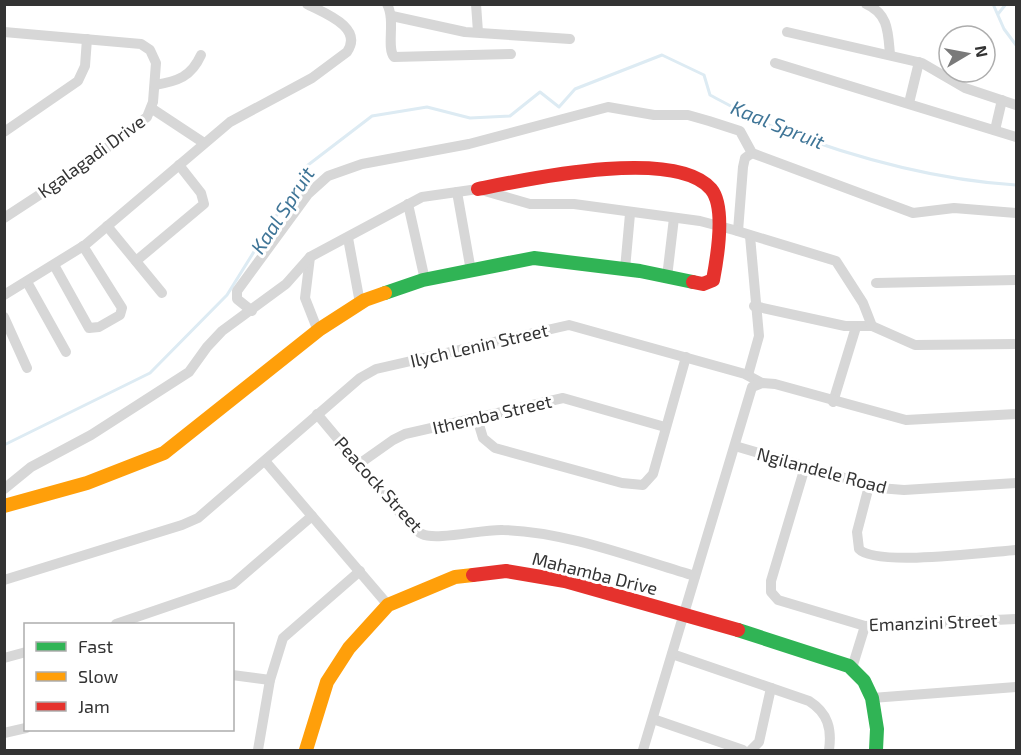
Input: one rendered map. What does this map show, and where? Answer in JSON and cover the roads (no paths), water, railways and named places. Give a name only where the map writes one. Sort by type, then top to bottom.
[{"type":"street","points":[[4,295],[83,246],[230,122],[312,78],[349,50],[350,36],[345,25],[307,4]]},
{"type":"street","points":[[387,4],[392,16],[391,49],[394,57],[511,54]]},
{"type":"street","points":[[476,4],[484,54]]},
{"type":"street","points":[[866,4],[879,10],[885,19],[890,55]]},
{"type":"street","points":[[392,16],[458,31],[570,39]]},
{"type":"street","name":"Kgalagadi Drive","points":[[4,32],[147,47],[155,59],[151,108],[147,117],[112,145],[4,218]]},
{"type":"street","points":[[787,32],[919,62],[965,88],[1017,105]]},
{"type":"street","points":[[4,132],[78,81],[85,66],[87,39]]},
{"type":"street","points":[[154,85],[186,76],[193,70],[201,55]]},
{"type":"street","points":[[909,103],[919,62]]},
{"type":"street","points":[[775,63],[1017,137]]},
{"type":"street","points":[[995,130],[1002,100]]},
{"type":"street","points":[[252,311],[237,299],[237,291],[308,194],[328,176],[351,167],[497,138],[608,107],[654,115],[688,116],[709,120],[740,131],[752,153],[913,213],[954,208],[1017,213]]},
{"type":"street","points":[[151,108],[204,143]]},
{"type":"street","points":[[738,231],[743,167],[745,158],[752,153]]},
{"type":"street","points":[[136,261],[204,204],[201,193],[179,165]]},
{"type":"street","points":[[4,489],[31,467],[91,435],[184,376],[213,339],[286,284],[310,257],[422,197],[586,171],[636,168],[682,172],[710,187],[716,197],[719,226],[712,281],[703,284],[625,269],[534,258],[425,280],[360,303],[318,331],[164,453],[87,483],[4,506]]},
{"type":"street","points":[[478,189],[530,204],[574,204],[719,226],[836,261],[863,303],[872,326]]},
{"type":"street","points":[[457,192],[471,272]]},
{"type":"street","points":[[408,204],[425,280]]},
{"type":"street","points":[[625,269],[630,214]]},
{"type":"street","points":[[667,278],[674,218]]},
{"type":"street","points":[[107,226],[162,293]]},
{"type":"street","points":[[748,375],[759,336],[754,306],[750,236]]},
{"type":"street","points":[[348,238],[360,303]]},
{"type":"street","points":[[54,265],[90,328],[99,327],[120,315],[122,309],[83,246]]},
{"type":"street","points":[[310,257],[304,298],[318,331]]},
{"type":"street","points":[[876,283],[1017,280]]},
{"type":"street","points":[[27,282],[66,352]]},
{"type":"street","points":[[754,306],[855,327],[872,326],[915,345],[1017,344]]},
{"type":"street","points":[[4,317],[27,368]]},
{"type":"street","name":"Ilych Lenin Street","points":[[4,580],[188,523],[204,513],[317,414],[371,371],[559,326],[575,326],[748,375],[758,384],[906,420],[1017,414]]},
{"type":"street","points":[[833,402],[855,327]]},
{"type":"street","points":[[477,418],[483,438],[495,448],[638,486],[646,483],[651,477],[686,357]]},
{"type":"street","points":[[643,750],[735,446],[747,397],[758,384]]},
{"type":"street","name":"Ithemba Street","points":[[359,464],[399,437],[566,398],[665,428]]},
{"type":"street","name":"Peacock Street","points":[[317,414],[414,528],[426,536],[478,530],[516,531],[581,543],[695,576]]},
{"type":"street","name":"Ngilandele Road","points":[[735,446],[869,486],[904,490],[1017,483]]},
{"type":"street","points":[[265,461],[388,605]]},
{"type":"street","name":"Emanzini Street","points":[[805,467],[771,577],[771,592],[781,601],[865,626],[1017,619]]},
{"type":"street","points":[[869,486],[856,536],[859,549],[864,554],[894,559],[1017,550]]},
{"type":"street","points":[[120,623],[233,584],[312,516]]},
{"type":"street","name":"Mahamba Drive","points":[[306,750],[316,710],[327,682],[349,648],[388,605],[455,577],[506,571],[543,575],[828,657],[852,668]]},
{"type":"street","points":[[258,750],[270,680],[285,635],[360,572]]},
{"type":"street","points":[[865,626],[852,668],[864,681],[872,698],[877,729],[876,750]]},
{"type":"street","points":[[4,658],[24,653]]},
{"type":"street","points":[[672,654],[809,701],[820,708],[829,723],[829,750]]},
{"type":"street","points":[[234,675],[270,680]]},
{"type":"street","points":[[872,698],[1017,687]]},
{"type":"street","points":[[751,750],[759,742],[771,688]]},
{"type":"street","points":[[653,719],[743,750]]},
{"type":"street","points":[[4,733],[24,728]]},
{"type":"waterway","points":[[993,4],[1004,29],[1016,45]]},
{"type":"waterway","points":[[998,14],[1006,4]]},
{"type":"waterway","name":"Kaal Spruit","points":[[4,445],[150,373],[227,295],[308,165],[372,116],[427,107],[470,118],[510,116],[540,92],[559,107],[575,89],[662,55],[704,75],[710,95],[776,128],[894,166],[955,178],[1016,185]]}]
